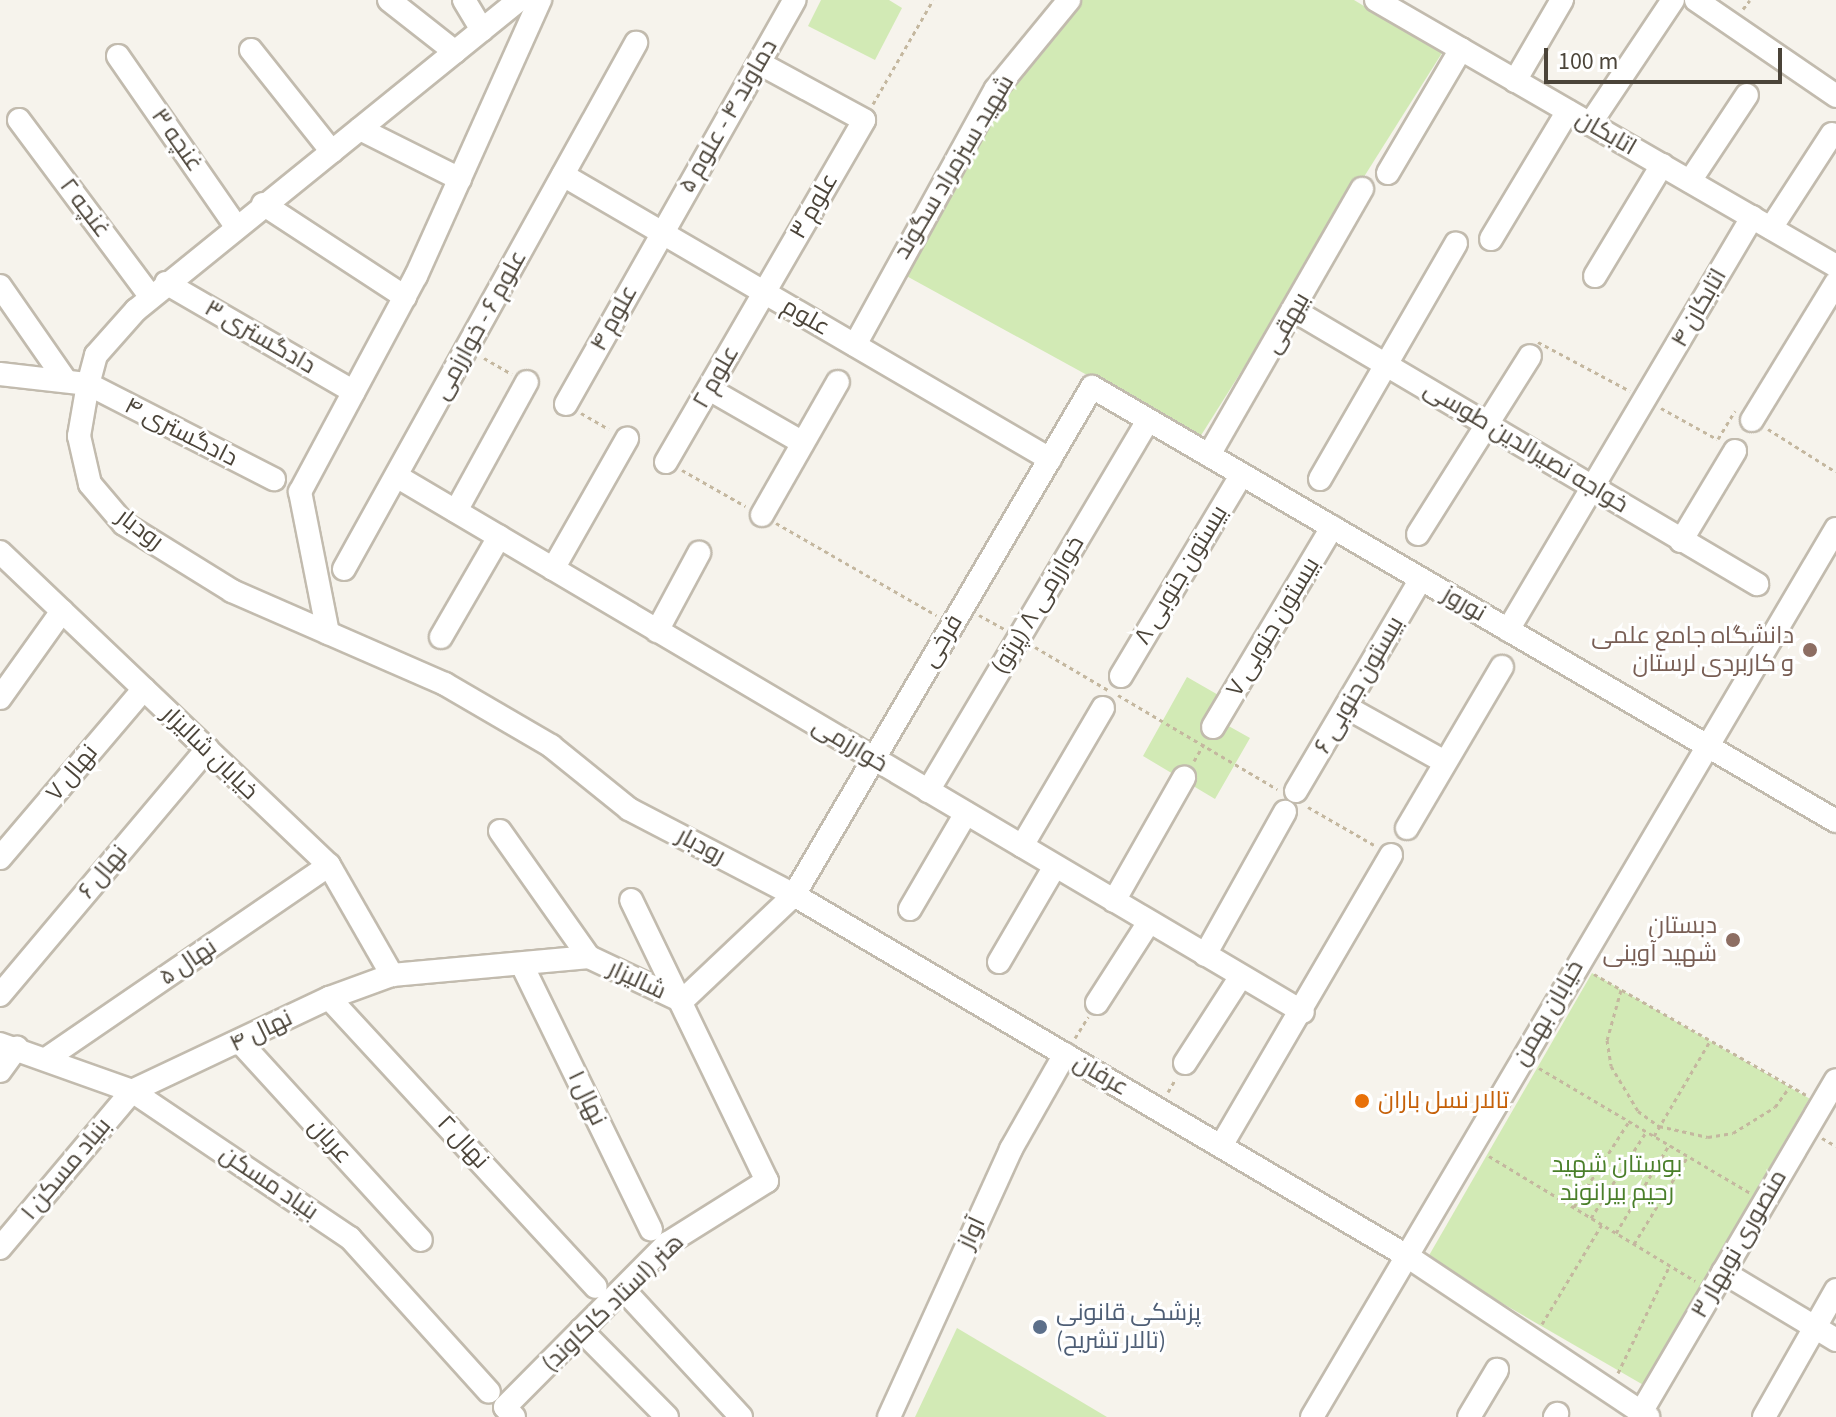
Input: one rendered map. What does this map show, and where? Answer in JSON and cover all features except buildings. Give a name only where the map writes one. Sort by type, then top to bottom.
[{"type":"street","points":[[389,0],[455,52]]},
{"type":"street","points":[[464,0],[482,30]]},
{"type":"street","name":"رودبار","points":[[519,0],[332,152],[235,225],[158,290],[96,355],[79,436],[90,484],[124,524],[232,591],[445,684],[551,746],[629,809],[794,895]]},
{"type":"street","points":[[328,633],[300,492],[405,297],[540,0]]},
{"type":"street","name":"دماوند ۴ - علوم ۵","points":[[662,232],[795,0]]},
{"type":"street","name":"شهید سبزمراد سگوند","points":[[855,345],[996,89],[1069,0]]},
{"type":"street","name":"اتابکان","points":[[1376,0],[1402,6],[1461,49],[1836,266]]},
{"type":"street","points":[[1515,81],[1562,0]]},
{"type":"street","points":[[1590,124],[1673,0]]},
{"type":"street","points":[[1696,0],[1836,96]]},
{"type":"street","name":"علوم ۶ - خوارزمی","points":[[344,569],[398,477],[636,43]]},
{"type":"street","points":[[1388,173],[1461,49]]},
{"type":"street","points":[[251,50],[332,152]]},
{"type":"street","name":"غنچه ۳","points":[[118,56],[235,225]]},
{"type":"street","points":[[759,63],[864,120]]},
{"type":"street","points":[[1690,181],[1747,95]]},
{"type":"street","points":[[1491,239],[1568,111]]},
{"type":"street","name":"غنچه ۲","points":[[19,120],[158,290]]},
{"type":"street","name":"علوم ۳","points":[[765,293],[864,120]]},
{"type":"street","points":[[360,129],[460,179]]},
{"type":"street","name":"اتابکان ۴","points":[[1508,630],[1646,400],[1761,222],[1832,134]]},
{"type":"street","points":[[1595,276],[1662,165]]},
{"type":"street","name":"علوم","points":[[563,175],[1050,459]]},
{"type":"street","name":"بیهقی","points":[[1209,455],[1295,311],[1362,189]]},
{"type":"street","points":[[263,204],[405,297]]},
{"type":"street","name":"علوم ۴","points":[[566,404],[662,232]]},
{"type":"street","points":[[1320,479],[1456,243]]},
{"type":"street","points":[[1752,420],[1836,283]]},
{"type":"street","points":[[0,286],[64,378]]},
{"type":"street","name":"دادگستری ۳","points":[[158,290],[354,392]]},
{"type":"street","name":"علوم ۲","points":[[666,462],[765,293]]},
{"type":"street","name":"خواجه نصیرالدین طوسی","points":[[1295,311],[1757,584]]},
{"type":"street","points":[[1418,534],[1530,356]]},
{"type":"street","name":"دادگستری ۴","points":[[0,374],[64,378],[88,384],[274,479]]},
{"type":"street","points":[[456,511],[527,382]]},
{"type":"street","points":[[762,515],[838,382]]},
{"type":"street","name":"نوروز","points":[[1092,387],[1836,821]]},
{"type":"street","name":"فرخی","points":[[794,895],[1092,387]]},
{"type":"street","points":[[709,389],[803,443]]},
{"type":"street","name":"خوارزمی ۸ (پرتو)","points":[[928,791],[1148,420]]},
{"type":"street","points":[[553,569],[627,439]]},
{"type":"street","points":[[1681,541],[1726,445]]},
{"type":"street","name":"بیستون جنوبی ۸","points":[[1121,676],[1242,474]]},
{"type":"street","name":"خوارزمی","points":[[398,477],[1303,1012]]},
{"type":"street","name":"بیستون جنوبی ۷","points":[[1208,736],[1332,527]]},
{"type":"street","name":"خیابان بهمن","points":[[1312,1417],[1577,964],[1710,748],[1836,529]]},
{"type":"street","points":[[441,637],[499,537]]},
{"type":"street","points":[[657,631],[699,553]]},
{"type":"street","name":"خیابان شالیزار","points":[[1,554],[329,865],[392,975]]},
{"type":"street","name":"بیستون جنوبی ۶","points":[[1205,955],[1421,579]]},
{"type":"street","points":[[0,698],[62,611]]},
{"type":"street","points":[[1407,828],[1443,761],[1502,667]]},
{"type":"street","name":"نهال ۷","points":[[0,858],[144,689]]},
{"type":"street","points":[[1346,707],[1443,761]]},
{"type":"street","points":[[1022,846],[1103,708]]},
{"type":"street","name":"نهال ۶","points":[[0,995],[207,749]]},
{"type":"street","points":[[1114,901],[1184,778]]},
{"type":"street","points":[[910,909],[966,813]]},
{"type":"street","points":[[500,831],[589,957]]},
{"type":"street","points":[[1221,1146],[1303,1012],[1391,855]]},
{"type":"street","name":"نهال ۵","points":[[46,1059],[329,865]]},
{"type":"street","points":[[999,962],[1055,866]]},
{"type":"street","name":"شالیزار","points":[[392,975],[523,967],[589,957],[682,1001],[794,895]]},
{"type":"street","name":"عرفان","points":[[794,895],[1407,1256],[1645,1413]]},
{"type":"street","points":[[631,900],[682,1001]]},
{"type":"street","points":[[1097,1003],[1149,922]]},
{"type":"street","name":"نهال ۱","points":[[523,967],[651,1229]]},
{"type":"street","name":"نهال ۴","points":[[132,1091],[329,998],[392,975]]},
{"type":"street","points":[[1185,1063],[1241,976]]},
{"type":"street","name":"نهال ۲","points":[[329,998],[596,1287]]},
{"type":"street","name":"هنر (استاد کاکاوند)","points":[[503,1405],[668,1243],[767,1181],[682,1001]]},
{"type":"street","name":"عربان","points":[[240,1042],[421,1240]]},
{"type":"street","points":[[0,1071],[8,1046]]},
{"type":"street","name":"بنیاد مسکن","points":[[8,1046],[132,1091],[350,1238],[503,1405]]},
{"type":"street","name":"آواز","points":[[889,1417],[1011,1149],[1065,1054]]},
{"type":"street","name":"منصوری نوبهار ۳","points":[[1645,1413],[1836,1080]]},
{"type":"street","name":"بنیاد مسکن ۱","points":[[0,1248],[132,1091]]},
{"type":"street","points":[[1718,1282],[1836,1340]]},
{"type":"street","points":[[623,1289],[741,1417]]},
{"type":"street","points":[[1764,1417],[1836,1290]]},
{"type":"street","points":[[581,1330],[667,1417]]},
{"type":"street","points":[[1469,1417],[1497,1370]]},
{"type":"path","points":[[864,120],[933,0]]},
{"type":"path","points":[[1530,356],[1541,338],[1726,445],[1736,410],[1836,472]]},
{"type":"path","points":[[467,348],[527,382]]},
{"type":"path","points":[[566,404],[627,439]]},
{"type":"path","points":[[666,462],[958,615],[1019,638],[1208,736],[1292,800],[1391,855]]},
{"type":"path","points":[[1184,778],[1208,736]]},
{"type":"path","points":[[1577,964],[1822,1104]]},
{"type":"path","points":[[1621,990],[1607,1040],[1611,1066],[1638,1111],[1659,1126],[1708,1137],[1733,1133],[1756,1123],[1790,1086]]},
{"type":"path","points":[[1065,1054],[1097,1003]]},
{"type":"path","points":[[1654,1136],[1710,1041]]},
{"type":"path","points":[[1522,1058],[1765,1201]]},
{"type":"path","points":[[1158,1109],[1185,1063]]},
{"type":"path","points":[[1574,1207],[1629,1122]]},
{"type":"path","points":[[1591,1218],[1646,1132]]},
{"type":"path","points":[[1616,1233],[1669,1145]]},
{"type":"path","points":[[1471,1146],[1670,1265],[1718,1282]]},
{"type":"path","points":[[1634,1244],[1688,1156]]},
{"type":"path","points":[[1534,1338],[1602,1224]]},
{"type":"path","points":[[1611,1388],[1670,1265]]},
{"type":"green space","points":[[821,0],[889,0],[902,8],[875,60],[808,26]]},
{"type":"green space","points":[[1080,0],[1354,0],[1442,53],[1200,437],[901,273],[1016,83]]},
{"type":"green space","points":[[1187,677],[1234,704],[1225,724],[1250,738],[1215,799],[1143,756]]},
{"type":"green space","name":"بوستان شهید رحیم بیرانوند","points":[[1592,973],[1809,1098],[1644,1385],[1426,1260]]},
{"type":"green space","points":[[957,1328],[1107,1417],[915,1417]]},
{"type":"place","name":"دانشگاه جامع علمی و کاربردی لرستان","points":[[1810,650]]},
{"type":"place","name":"دبستان شهید آوینی","points":[[1733,940]]},
{"type":"place","name":"تالار نسل باران","points":[[1362,1101]]},
{"type":"place","name":"پزشکی قانونی (تالار تشریح)","points":[[1040,1327]]}]
